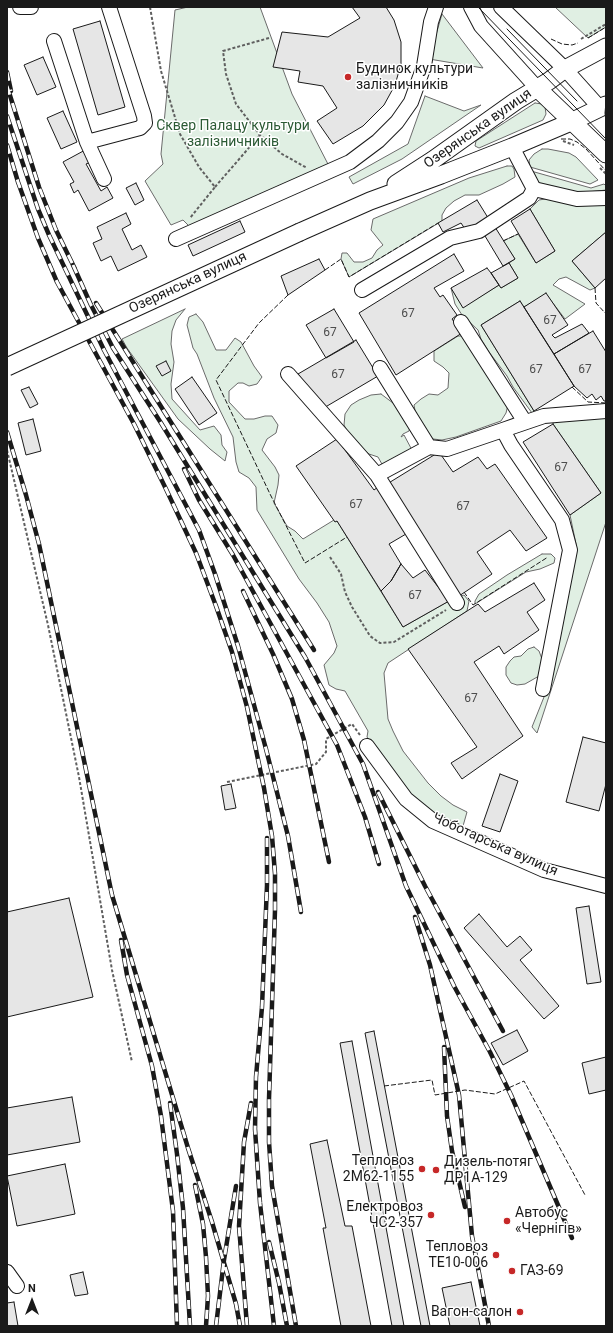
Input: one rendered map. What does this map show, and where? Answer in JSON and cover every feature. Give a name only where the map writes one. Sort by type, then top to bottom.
[{"type":"main road","name":"Озерянська вулиця","points":[[370,201],[433,160],[516,101],[565,69],[606,47]]},
{"type":"main road","points":[[537,88],[572,122],[601,159]]},
{"type":"main road","name":"Озерянська вулиця","points":[[7,367],[370,201],[441,176],[604,109]]},
{"type":"street","points":[[20,7],[31,7]]},
{"type":"street","points":[[87,142],[140,128],[145,123],[109,7]]},
{"type":"street","points":[[180,238],[350,162],[378,140],[397,122],[411,102],[424,66],[431,22],[436,7]]},
{"type":"street","points":[[472,7],[480,26],[537,88]]},
{"type":"street","points":[[504,8],[604,109]]},
{"type":"street","points":[[54,41],[87,142],[104,179]]},
{"type":"street","points":[[512,147],[534,189],[577,199],[606,198]]},
{"type":"street","points":[[362,290],[450,238],[479,231],[529,198],[534,189]]},
{"type":"street","points":[[461,322],[525,422]]},
{"type":"street","points":[[380,368],[429,447]]},
{"type":"street","points":[[288,374],[377,475],[457,603]]},
{"type":"street","points":[[377,475],[429,447],[447,449],[544,416],[606,411]]},
{"type":"street","points":[[503,430],[511,445],[562,520],[570,550],[543,689]]},
{"type":"street","name":"Чоботарська вулиця","points":[[367,746],[406,799],[433,821],[544,870],[606,886]]},
{"type":"street","points":[[7,1272],[16,1286]]},
{"type":"path","points":[[150,7],[161,71],[180,134],[199,167],[215,187]]},
{"type":"path","points":[[581,39],[606,24]]},
{"type":"path","points":[[269,38],[223,51],[226,74],[236,104],[260,136],[282,154],[321,175]]},
{"type":"path","points":[[180,238],[191,216],[260,136]]},
{"type":"path","points":[[561,141],[578,147]]},
{"type":"path","points":[[601,159],[606,174]]},
{"type":"path","points":[[7,450],[48,625],[79,777],[112,970],[132,1062]]},
{"type":"path","points":[[330,557],[341,574],[345,592],[352,607],[370,636],[380,643],[394,642],[457,603]]},
{"type":"path","points":[[227,782],[316,764],[326,752],[326,739],[352,724],[367,746]]},
{"type":"green space","name":"Сквер Палацу культури залізничників","points":[[188,7],[260,7],[292,94],[330,168],[192,229],[183,220],[171,225],[145,181],[163,164],[161,154],[175,10]]},
{"type":"green space","points":[[555,7],[606,7],[606,27],[588,38]]},
{"type":"green space","points":[[442,14],[483,68],[429,59]]},
{"type":"green space","points":[[425,96],[464,111],[481,105],[402,159],[353,184],[349,177],[408,144]]},
{"type":"green space","points":[[535,103],[542,104],[545,107],[546,114],[543,120],[479,148],[475,146],[476,141]]},
{"type":"green space","points":[[542,149],[569,153],[576,157],[598,180],[590,184],[530,167],[529,160],[534,154]]},
{"type":"green space","points":[[507,166],[512,166],[515,177],[479,195],[465,195],[454,201],[446,208],[442,215],[442,221],[349,277],[341,259],[342,253],[347,253],[354,262],[363,262],[372,258],[377,250],[383,245],[371,230],[373,219],[469,178]]},
{"type":"green space","points":[[531,171],[591,188],[604,184],[606,186],[606,190],[569,192],[546,187],[535,180]]},
{"type":"green space","points":[[551,198],[606,202],[606,232],[572,261],[595,288],[590,290],[566,277],[559,279],[553,285],[585,304],[565,319],[546,294],[524,307],[520,301],[481,325],[534,411],[532,413],[489,352],[481,339],[478,330],[462,315],[455,304],[451,288],[463,307],[499,285],[501,288],[518,278],[509,263],[515,259],[503,241],[518,234],[536,263],[555,251],[530,209],[539,200]]},
{"type":"green space","points":[[185,309],[176,320],[172,331],[171,344],[174,362],[171,384],[172,399],[200,430],[214,426],[221,435],[222,445],[227,452],[225,461],[178,419],[122,339]]},
{"type":"green space","points":[[196,314],[203,322],[216,350],[226,350],[235,338],[241,342],[254,366],[262,377],[257,384],[249,386],[243,383],[238,383],[229,391],[229,402],[245,419],[272,416],[278,425],[276,433],[267,439],[262,450],[279,475],[274,503],[287,526],[303,539],[334,520],[337,521],[403,627],[449,601],[464,595],[469,601],[467,611],[388,663],[384,673],[388,719],[403,751],[428,783],[441,796],[453,805],[467,812],[463,826],[430,811],[395,781],[367,737],[368,731],[345,691],[336,689],[329,685],[324,665],[334,653],[337,646],[329,622],[299,579],[257,510],[256,487],[249,478],[239,472],[236,462],[233,437],[214,398],[197,354],[193,348],[187,325],[189,317]]},
{"type":"green space","points":[[458,336],[462,336],[508,405],[506,413],[501,421],[456,437],[442,440],[433,439],[416,416],[414,405],[429,394],[438,395],[448,388],[449,373],[434,361],[434,351]]},
{"type":"green space","points":[[381,394],[397,406],[411,422],[409,431],[401,437],[404,435],[412,450],[383,466],[378,457],[369,454],[352,441],[344,425],[345,414],[351,405],[371,395]]},
{"type":"green space","points":[[606,416],[606,522],[537,733],[532,727],[550,682],[576,544],[570,515],[601,493],[553,424],[555,417]]},
{"type":"green space","points":[[542,554],[551,554],[555,558],[554,563],[540,569],[526,572],[475,604],[479,594]]},
{"type":"green space","points":[[534,647],[539,651],[542,659],[539,676],[525,684],[517,685],[511,683],[506,675],[506,667],[514,657],[521,656],[528,649]]},
{"type":"building","name":"Будинок культури залізничників","points":[[352,7],[386,7],[394,20],[401,42],[401,64],[395,85],[384,105],[363,126],[333,144],[317,121],[337,108],[323,86],[298,82],[300,71],[273,67],[282,32],[328,37],[360,18]]},
{"type":"building","points":[[100,21],[125,107],[98,115],[73,29]]},
{"type":"building","points":[[43,57],[56,87],[37,95],[24,65]]},
{"type":"building","points":[[63,111],[77,142],[61,149],[47,118]]},
{"type":"building","points":[[87,149],[93,161],[86,164],[101,191],[107,187],[113,198],[89,211],[78,190],[74,193],[70,184],[74,182],[63,162]]},
{"type":"building","points":[[136,183],[144,200],[135,205],[126,188]]},
{"type":"building","points":[[477,200],[490,221],[467,232],[461,223],[443,232],[438,223]]},
{"type":"building","points":[[530,209],[555,251],[536,263],[511,221]]},
{"type":"building","points":[[126,213],[131,224],[122,229],[132,250],[141,245],[147,257],[118,271],[111,256],[101,261],[93,243],[102,239],[97,227]]},
{"type":"building","points":[[240,221],[245,232],[193,256],[188,245]]},
{"type":"building","points":[[495,227],[515,259],[503,266],[485,236]]},
{"type":"building","points":[[606,232],[606,278],[595,288],[572,261]]},
{"type":"building","points":[[454,254],[464,271],[434,288],[440,297],[443,295],[457,315],[452,319],[462,333],[396,375],[359,313]]},
{"type":"building","points":[[319,259],[325,270],[288,295],[281,276]]},
{"type":"building","points":[[509,263],[518,278],[501,288],[491,273]]},
{"type":"building","points":[[487,268],[499,285],[463,308],[451,288]]},
{"type":"building","points":[[546,293],[568,325],[552,335],[555,338],[582,324],[589,333],[554,354],[524,307]]},
{"type":"building","points":[[520,301],[574,386],[534,411],[481,325]]},
{"type":"building","points":[[334,309],[354,342],[326,358],[306,325]]},
{"type":"building","points":[[593,331],[606,352],[606,401],[604,401],[601,396],[596,400],[592,394],[587,398],[574,386],[554,354]]},
{"type":"building","points":[[356,340],[378,376],[322,409],[298,374]]},
{"type":"building","points":[[166,361],[171,371],[162,376],[156,366]]},
{"type":"building","points":[[192,377],[217,413],[199,425],[175,389]]},
{"type":"building","points":[[29,387],[38,404],[30,408],[21,390]]},
{"type":"building","points":[[33,419],[41,451],[26,455],[18,423]]},
{"type":"building","points":[[553,424],[601,493],[570,515],[523,442]]},
{"type":"building","points":[[337,439],[374,490],[378,487],[406,534],[389,544],[401,564],[391,581],[381,591],[337,521],[335,522],[296,466]]},
{"type":"building","points":[[439,452],[453,472],[478,457],[487,469],[495,464],[547,538],[526,551],[510,530],[477,552],[492,574],[459,596],[387,484]]},
{"type":"building","points":[[401,564],[413,578],[425,570],[449,601],[403,627],[381,591],[391,581]]},
{"type":"building","points":[[534,583],[545,600],[527,612],[539,630],[504,654],[499,646],[474,662],[523,736],[462,779],[451,763],[477,747],[408,649],[478,604],[485,612]]},
{"type":"building","points":[[583,737],[606,743],[606,784],[599,811],[566,802]]},
{"type":"building","points":[[500,774],[518,781],[500,832],[482,826]]},
{"type":"building","points":[[231,784],[236,808],[225,810],[221,786]]},
{"type":"building","points":[[69,898],[93,997],[7,1017],[7,912]]},
{"type":"building","points":[[589,906],[601,982],[587,984],[576,908]]},
{"type":"building","points":[[479,914],[507,947],[520,936],[532,950],[520,960],[559,1006],[544,1019],[464,928]]},
{"type":"building","points":[[517,1030],[528,1051],[503,1065],[491,1043]]},
{"type":"building","points":[[374,1031],[430,1326],[421,1326],[365,1033]]},
{"type":"building","points":[[352,1041],[404,1326],[392,1326],[340,1043]]},
{"type":"building","points":[[606,1057],[606,1090],[589,1094],[582,1063]]},
{"type":"building","points":[[72,1097],[80,1142],[7,1155],[7,1108]]},
{"type":"building","points":[[327,1140],[345,1226],[352,1226],[371,1326],[341,1326],[323,1228],[326,1228],[310,1144]]},
{"type":"building","points":[[65,1164],[75,1214],[17,1226],[7,1176]]},
{"type":"building","points":[[83,1272],[88,1294],[75,1296],[70,1275]]},
{"type":"building","points":[[471,1282],[480,1326],[450,1326],[442,1288]]},
{"type":"building","points":[[14,1302],[18,1326],[7,1326],[7,1303]]},
{"type":"tram line","points":[[478,7],[606,139]]},
{"type":"tram line","points":[[507,29],[577,101]]},
{"type":"tram line","points":[[606,102],[606,122]]},
{"type":"railway","points":[[7,72],[11,91]]},
{"type":"railway","points":[[7,86],[39,187],[56,230],[75,269]]},
{"type":"railway","points":[[7,116],[38,209],[49,235],[104,350],[199,530],[238,646],[266,749],[288,836],[301,912]]},
{"type":"railway","points":[[7,145],[18,182],[38,238],[57,282],[134,424],[196,553],[232,652],[247,707],[264,788],[272,836],[275,874],[275,910],[269,1142],[272,1186],[296,1326]]},
{"type":"railway","points":[[73,265],[113,348],[305,657],[363,764],[406,886],[454,986],[490,1052],[511,1095],[572,1238]]},
{"type":"railway","points":[[96,303],[314,650]]},
{"type":"railway","points":[[7,432],[39,544],[112,895],[188,1148],[212,1222],[236,1304],[240,1326]]},
{"type":"railway","points":[[184,469],[199,500],[233,555],[337,745],[365,817],[379,864]]},
{"type":"railway","points":[[243,591],[273,654],[292,699],[304,740],[329,862]]},
{"type":"railway","points":[[378,792],[425,886],[503,1031]]},
{"type":"railway","points":[[267,838],[267,885],[262,1007],[256,1077],[255,1129],[260,1203],[274,1326]]},
{"type":"railway","points":[[415,917],[430,965],[459,1095],[472,1236],[489,1326]]},
{"type":"railway","points":[[121,940],[127,975],[152,1066],[161,1116],[173,1211],[177,1326]]},
{"type":"railway","points":[[444,1047],[447,1116],[452,1151],[465,1207]]},
{"type":"railway","points":[[170,1103],[183,1208],[190,1326]]},
{"type":"railway","points":[[247,1326],[239,1226],[244,1142],[251,1103]]},
{"type":"railway","points":[[195,1185],[203,1224],[206,1257],[208,1296],[206,1326]]},
{"type":"railway","points":[[216,1326],[224,1260],[236,1186]]},
{"type":"railway","points":[[269,1242],[287,1326]]},
{"type":"fence","points":[[588,38],[606,27]]},
{"type":"fence","points":[[551,39],[562,44],[572,45],[578,43]]},
{"type":"fence","points":[[561,139],[570,139],[577,142],[586,149],[606,171]]},
{"type":"fence","points":[[325,270],[341,259],[349,277],[438,223]]},
{"type":"fence","points":[[503,241],[518,234]]},
{"type":"fence","points":[[595,288],[596,303],[606,314]]},
{"type":"fence","points":[[288,295],[259,323],[216,380],[270,494],[305,563],[347,537]]},
{"type":"fence","points":[[572,387],[588,402],[606,403]]},
{"type":"fence","points":[[464,592],[473,605],[548,557]]},
{"type":"fence","points":[[384,1086],[432,1080],[435,1095],[465,1090],[495,1094],[524,1081],[585,1195]]},
{"type":"place","name":"Будинок культури залізничників","points":[[348,77]]},
{"type":"place","name":"Тепловоз 2М62-1155","points":[[422,1169]]},
{"type":"place","name":"Дизель-потяг ДР1А-129","points":[[436,1170]]},
{"type":"place","name":"Електровоз ЧС2-357","points":[[431,1215]]},
{"type":"place","name":"Автобус «Чернігів»","points":[[507,1221]]},
{"type":"place","name":"Тепловоз ТЕ10-006","points":[[496,1255]]},
{"type":"place","name":"ГАЗ-69","points":[[512,1271]]},
{"type":"place","name":"Вагон-салон","points":[[520,1312]]}]
